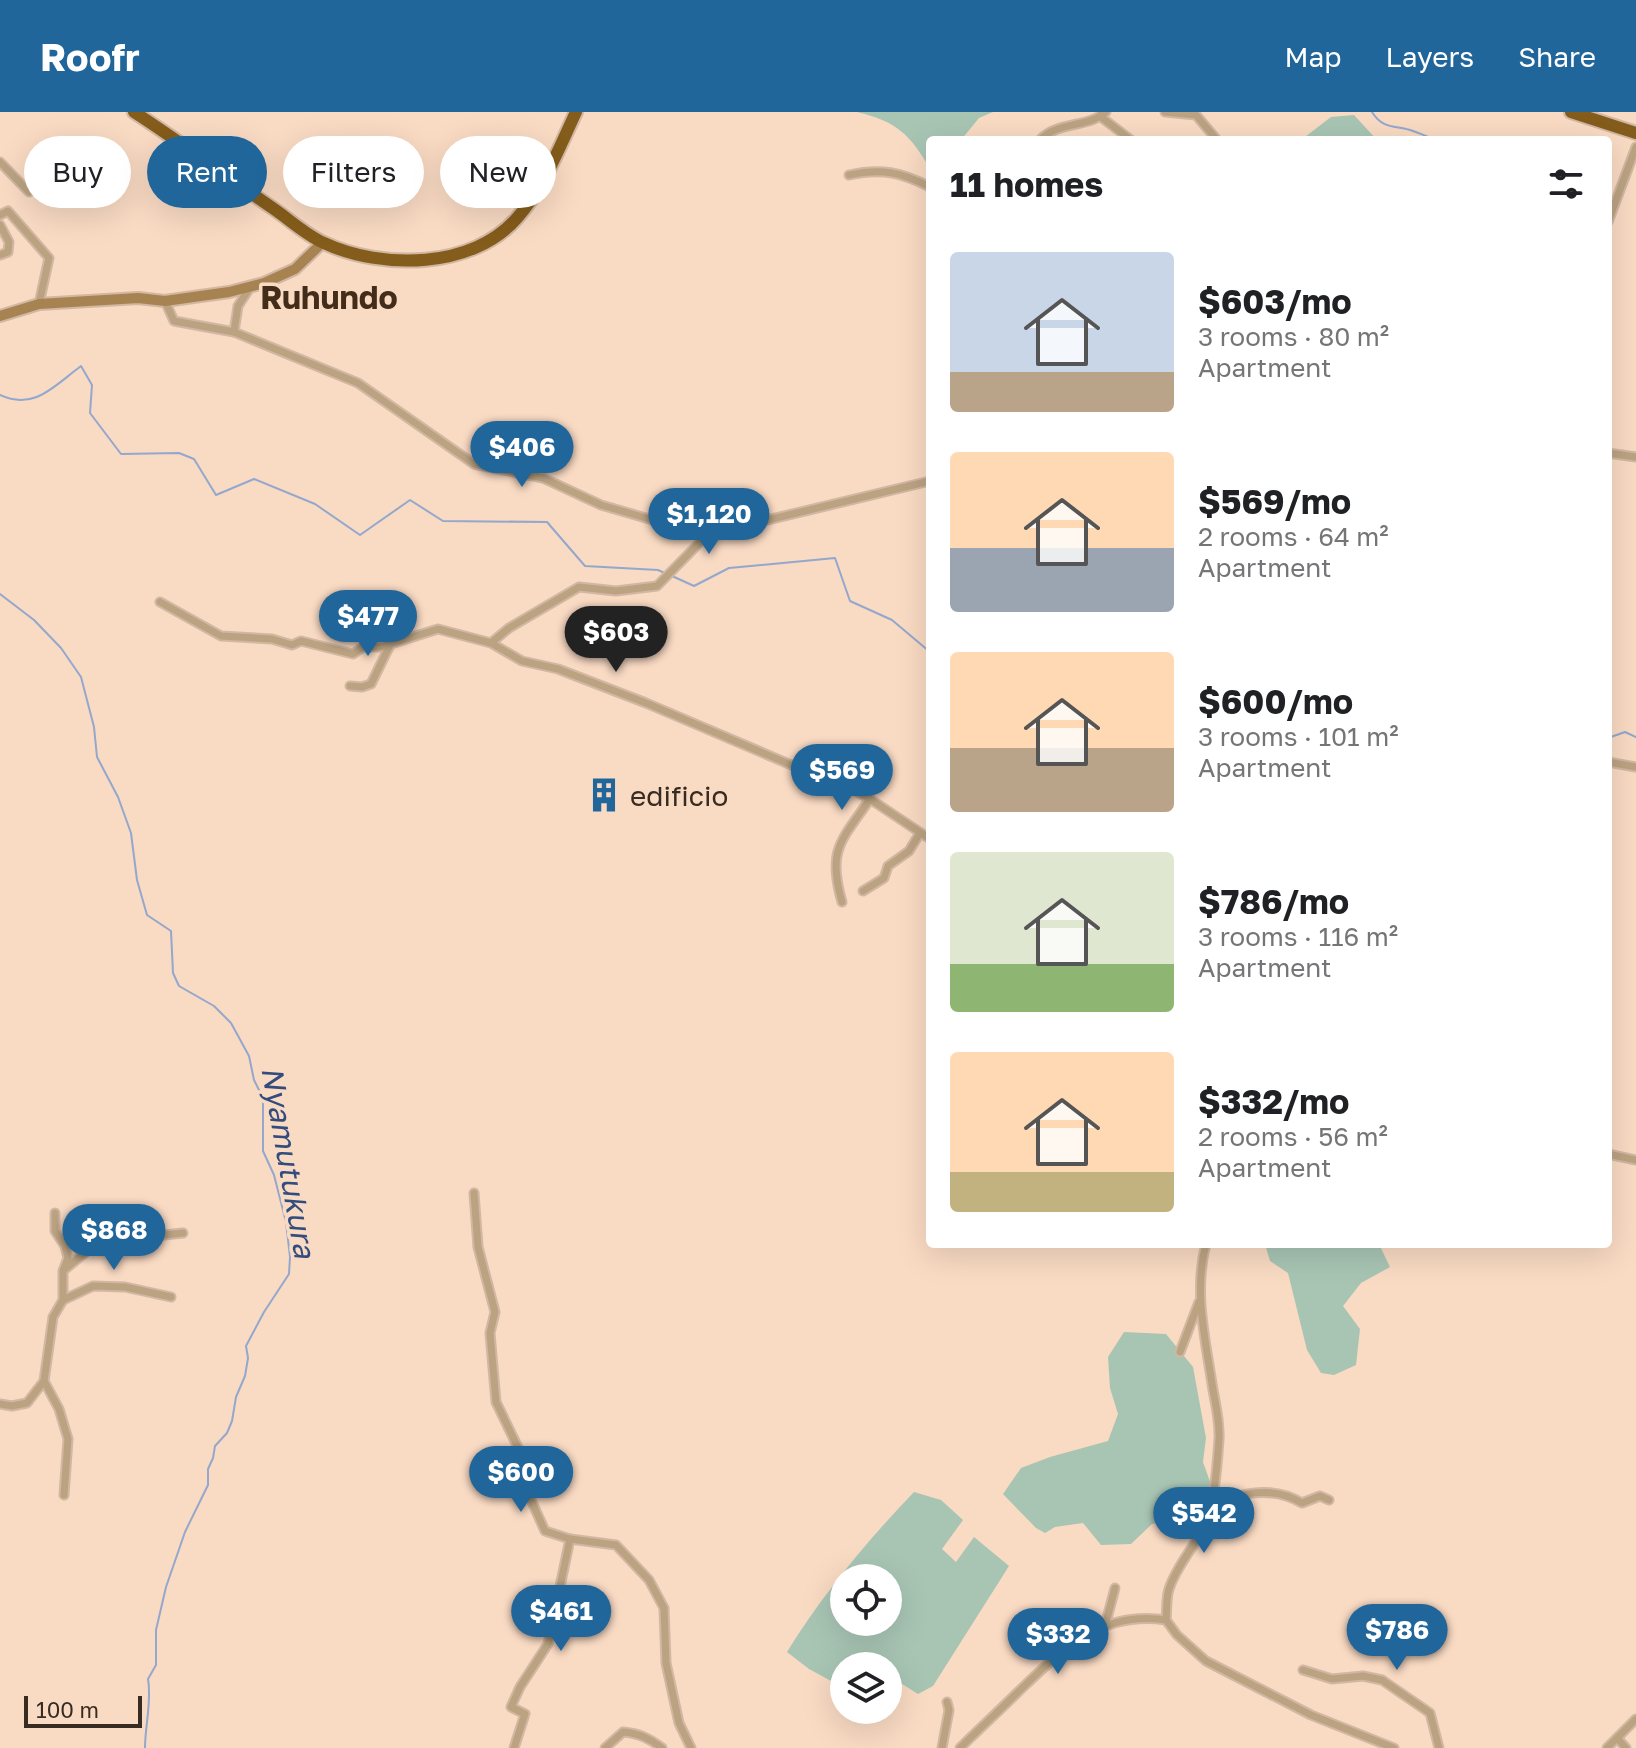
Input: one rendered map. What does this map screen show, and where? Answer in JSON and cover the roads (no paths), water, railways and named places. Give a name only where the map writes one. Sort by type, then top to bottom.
[{"type":"highway","points":[[134,112],[189,147],[322,243],[350,253],[400,260],[431,259],[466,252],[489,243],[517,219],[533,196],[576,112]]},
{"type":"highway","points":[[1571,112],[1636,133]]},
{"type":"main road","points":[[0,316],[39,304],[114,299],[165,301],[251,286],[295,269],[322,243]]},
{"type":"street","points":[[1165,112],[1196,115],[1214,136]]},
{"type":"street","points":[[1046,136],[1060,127],[1103,114],[1127,136]]},
{"type":"street","points":[[1612,211],[1636,147]]},
{"type":"street","points":[[0,162],[24,187]]},
{"type":"street","points":[[849,175],[874,170],[907,175],[926,185]]},
{"type":"street","points":[[1,212],[8,211],[49,258],[39,304]]},
{"type":"street","points":[[0,225],[9,242],[8,252],[0,255]]},
{"type":"street","points":[[234,332],[238,306],[251,286]]},
{"type":"street","points":[[165,301],[174,321],[234,332],[358,383],[474,464],[543,478],[601,505],[672,526],[714,528],[759,522],[926,482]]},
{"type":"street","points":[[1612,454],[1636,457]]},
{"type":"street","points":[[491,643],[509,628],[579,587],[616,591],[657,586],[714,528]]},
{"type":"street","points":[[160,602],[221,636],[272,639],[292,645],[301,641],[353,654],[363,647],[381,647],[438,629],[491,643],[522,661],[558,669],[796,767],[836,780],[926,837]]},
{"type":"street","points":[[350,686],[371,684],[391,643]]},
{"type":"street","points":[[1612,763],[1636,767]]},
{"type":"street","points":[[842,902],[834,870],[836,852],[870,799]]},
{"type":"street","points":[[863,891],[884,878],[888,866],[909,851],[920,833]]},
{"type":"street","points":[[1612,1155],[1636,1160]]},
{"type":"street","points":[[474,1193],[478,1247],[495,1312],[490,1333],[496,1402],[524,1460],[527,1491],[545,1531],[570,1539],[616,1545],[649,1580],[664,1608],[666,1663],[679,1723],[688,1736],[691,1748],[682,1748]]},
{"type":"street","points":[[0,1404],[12,1406],[27,1403],[44,1381],[53,1317],[63,1300],[63,1271],[68,1258],[65,1246],[55,1231],[55,1213]]},
{"type":"street","points":[[63,1271],[98,1242],[183,1233]]},
{"type":"street","points":[[1180,1352],[1199,1302],[1206,1248]]},
{"type":"street","points":[[63,1300],[93,1286],[125,1287],[171,1297]]},
{"type":"street","points":[[1199,1302],[1219,1437],[1208,1513],[1169,1591],[1166,1620],[1177,1635],[1206,1661],[1311,1715],[1394,1748]]},
{"type":"street","points":[[44,1381],[59,1409],[68,1439],[64,1495]]},
{"type":"street","points":[[1208,1513],[1226,1501],[1254,1493],[1281,1492],[1302,1503],[1316,1496],[1329,1500]]},
{"type":"street","points":[[514,1748],[525,1714],[511,1707],[548,1644],[570,1539]]},
{"type":"street","points":[[1105,1626],[1115,1588]]},
{"type":"street","points":[[960,1748],[1061,1652],[1081,1637],[1105,1626],[1143,1616],[1166,1620]]},
{"type":"street","points":[[1303,1670],[1332,1679],[1363,1676],[1382,1680],[1430,1713],[1439,1748]]},
{"type":"street","points":[[942,1748],[949,1710],[947,1702]]},
{"type":"street","points":[[1607,1748],[1636,1719]]},
{"type":"street","points":[[605,1748],[623,1732],[650,1739],[662,1748]]},
{"type":"street","points":[[1617,1738],[1626,1748]]},
{"type":"waterway","points":[[1372,112],[1385,124],[1427,136]]},
{"type":"waterway","points":[[0,395],[12,399],[33,398],[81,366],[92,385],[90,413],[121,454],[179,453],[194,459],[216,495],[254,479],[315,504],[360,535],[410,500],[443,521],[547,522],[585,566],[658,570],[667,574]]},
{"type":"waterway","points":[[672,576],[694,586],[729,568],[835,558],[850,601],[892,620],[926,649]]},
{"type":"waterway","name":"Nyamutukura","points":[[0,594],[34,620],[61,648],[81,677],[94,727],[97,757],[118,797],[131,833],[137,880],[147,915],[171,931],[173,973],[179,986],[214,1006],[231,1023],[249,1056],[254,1080],[263,1098],[263,1151],[274,1175],[286,1222],[289,1274],[246,1346],[245,1376],[236,1397],[232,1421],[227,1433],[215,1446],[208,1469],[208,1485],[185,1532],[166,1587],[156,1630],[156,1665],[148,1679],[145,1748]]},
{"type":"waterway","points":[[1612,737],[1625,732],[1636,737]]},
{"type":"place","name":"edificio","points":[[604,795]]},
{"type":"district","name":"Ruhundo","points":[[329,297]]}]
